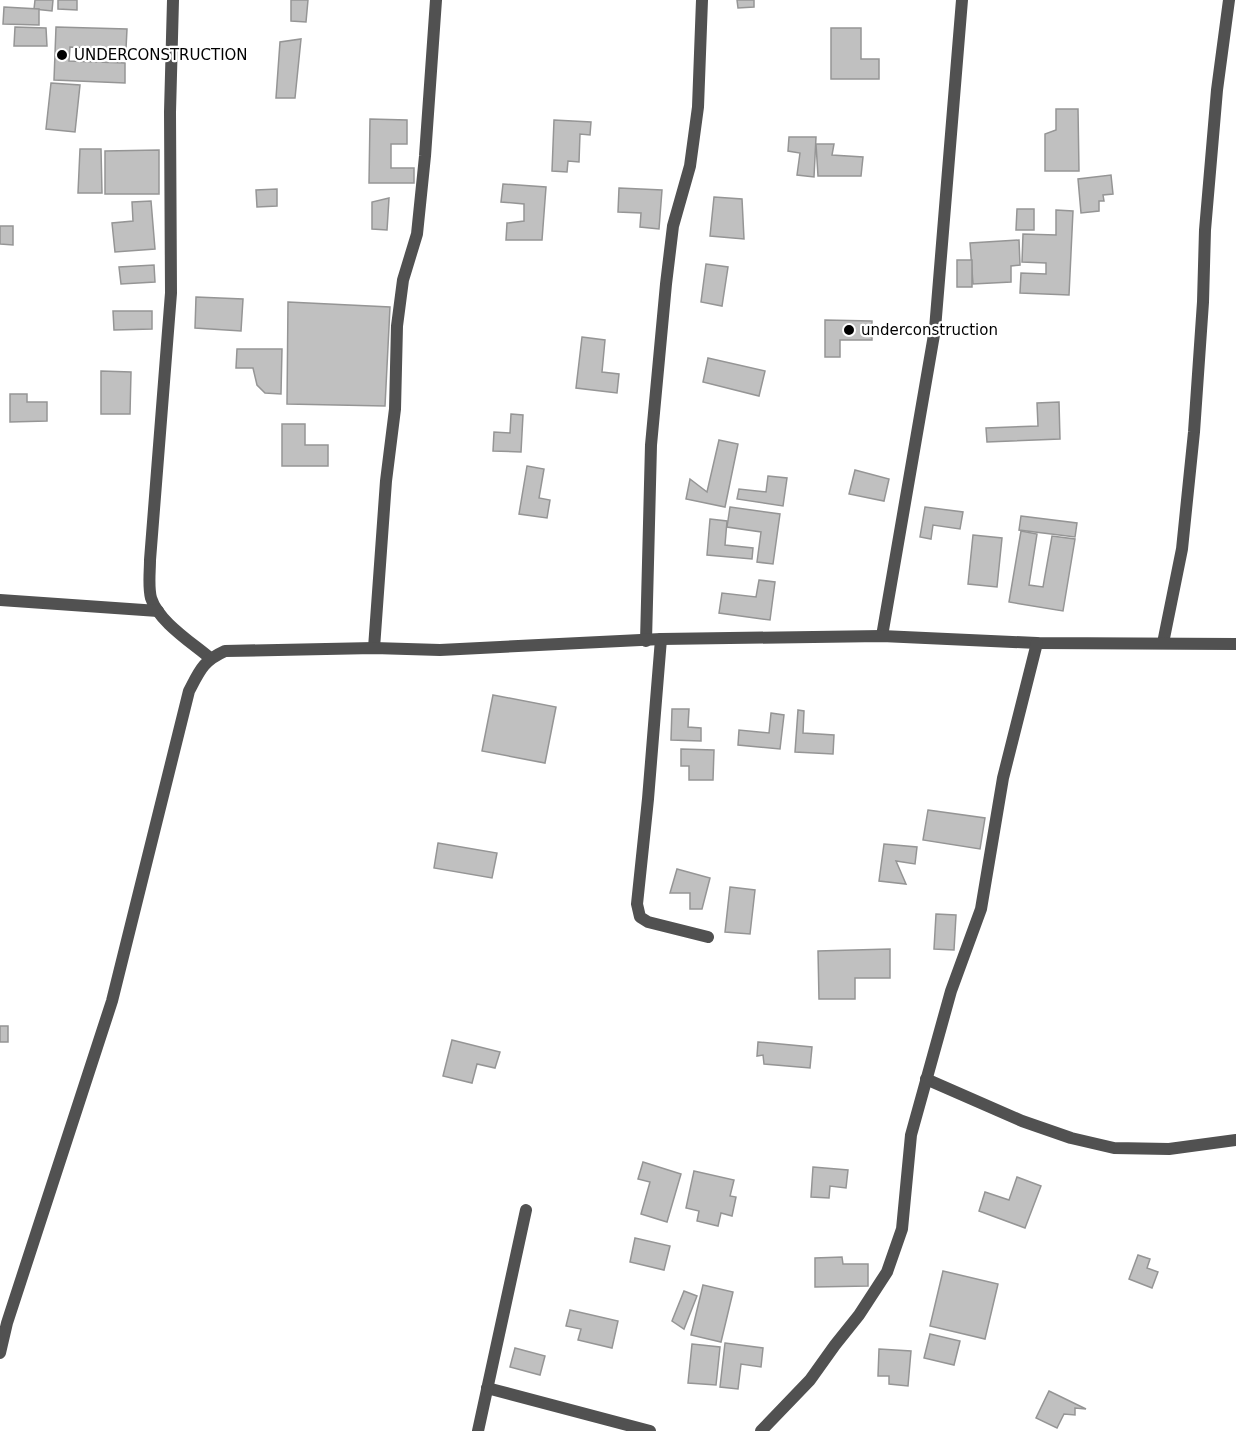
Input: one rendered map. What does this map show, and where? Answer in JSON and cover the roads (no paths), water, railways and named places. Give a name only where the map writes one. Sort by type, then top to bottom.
[{"type":"street","points":[[173,0],[170,112],[171,293],[150,560],[152,598],[158,611],[176,630],[210,658]]},
{"type":"street","points":[[374,648],[386,481],[395,409],[397,326],[403,280],[417,234],[436,0]]},
{"type":"street","points":[[646,641],[651,445],[673,226],[690,166],[698,107],[702,0]]},
{"type":"street","points":[[882,636],[935,329],[962,0]]},
{"type":"street","points":[[1163,643],[1182,549],[1195,420],[1203,302],[1204,231],[1217,90],[1229,0]]},
{"type":"street","points":[[0,600],[158,611]]},
{"type":"street","points":[[0,1353],[7,1323],[112,1001],[189,691],[200,670],[210,658],[225,651],[374,648],[440,650],[662,639],[882,636],[1038,643],[1236,644]]},
{"type":"street","points":[[662,639],[637,904],[640,917],[648,922],[708,937]]},
{"type":"street","points":[[761,1431],[810,1380],[859,1315],[887,1272],[902,1229],[911,1135],[951,991],[981,909],[1003,778],[1038,643]]},
{"type":"street","points":[[926,1079],[1023,1121],[1071,1138],[1114,1148],[1169,1149],[1236,1140]]},
{"type":"street","points":[[478,1431],[526,1210]]},
{"type":"street","points":[[487,1388],[650,1431]]},
{"type":"place","name":"UNDERCONSTRUCTION","points":[[62,55]]},
{"type":"place","name":"underconstruction","points":[[849,330]]}]
